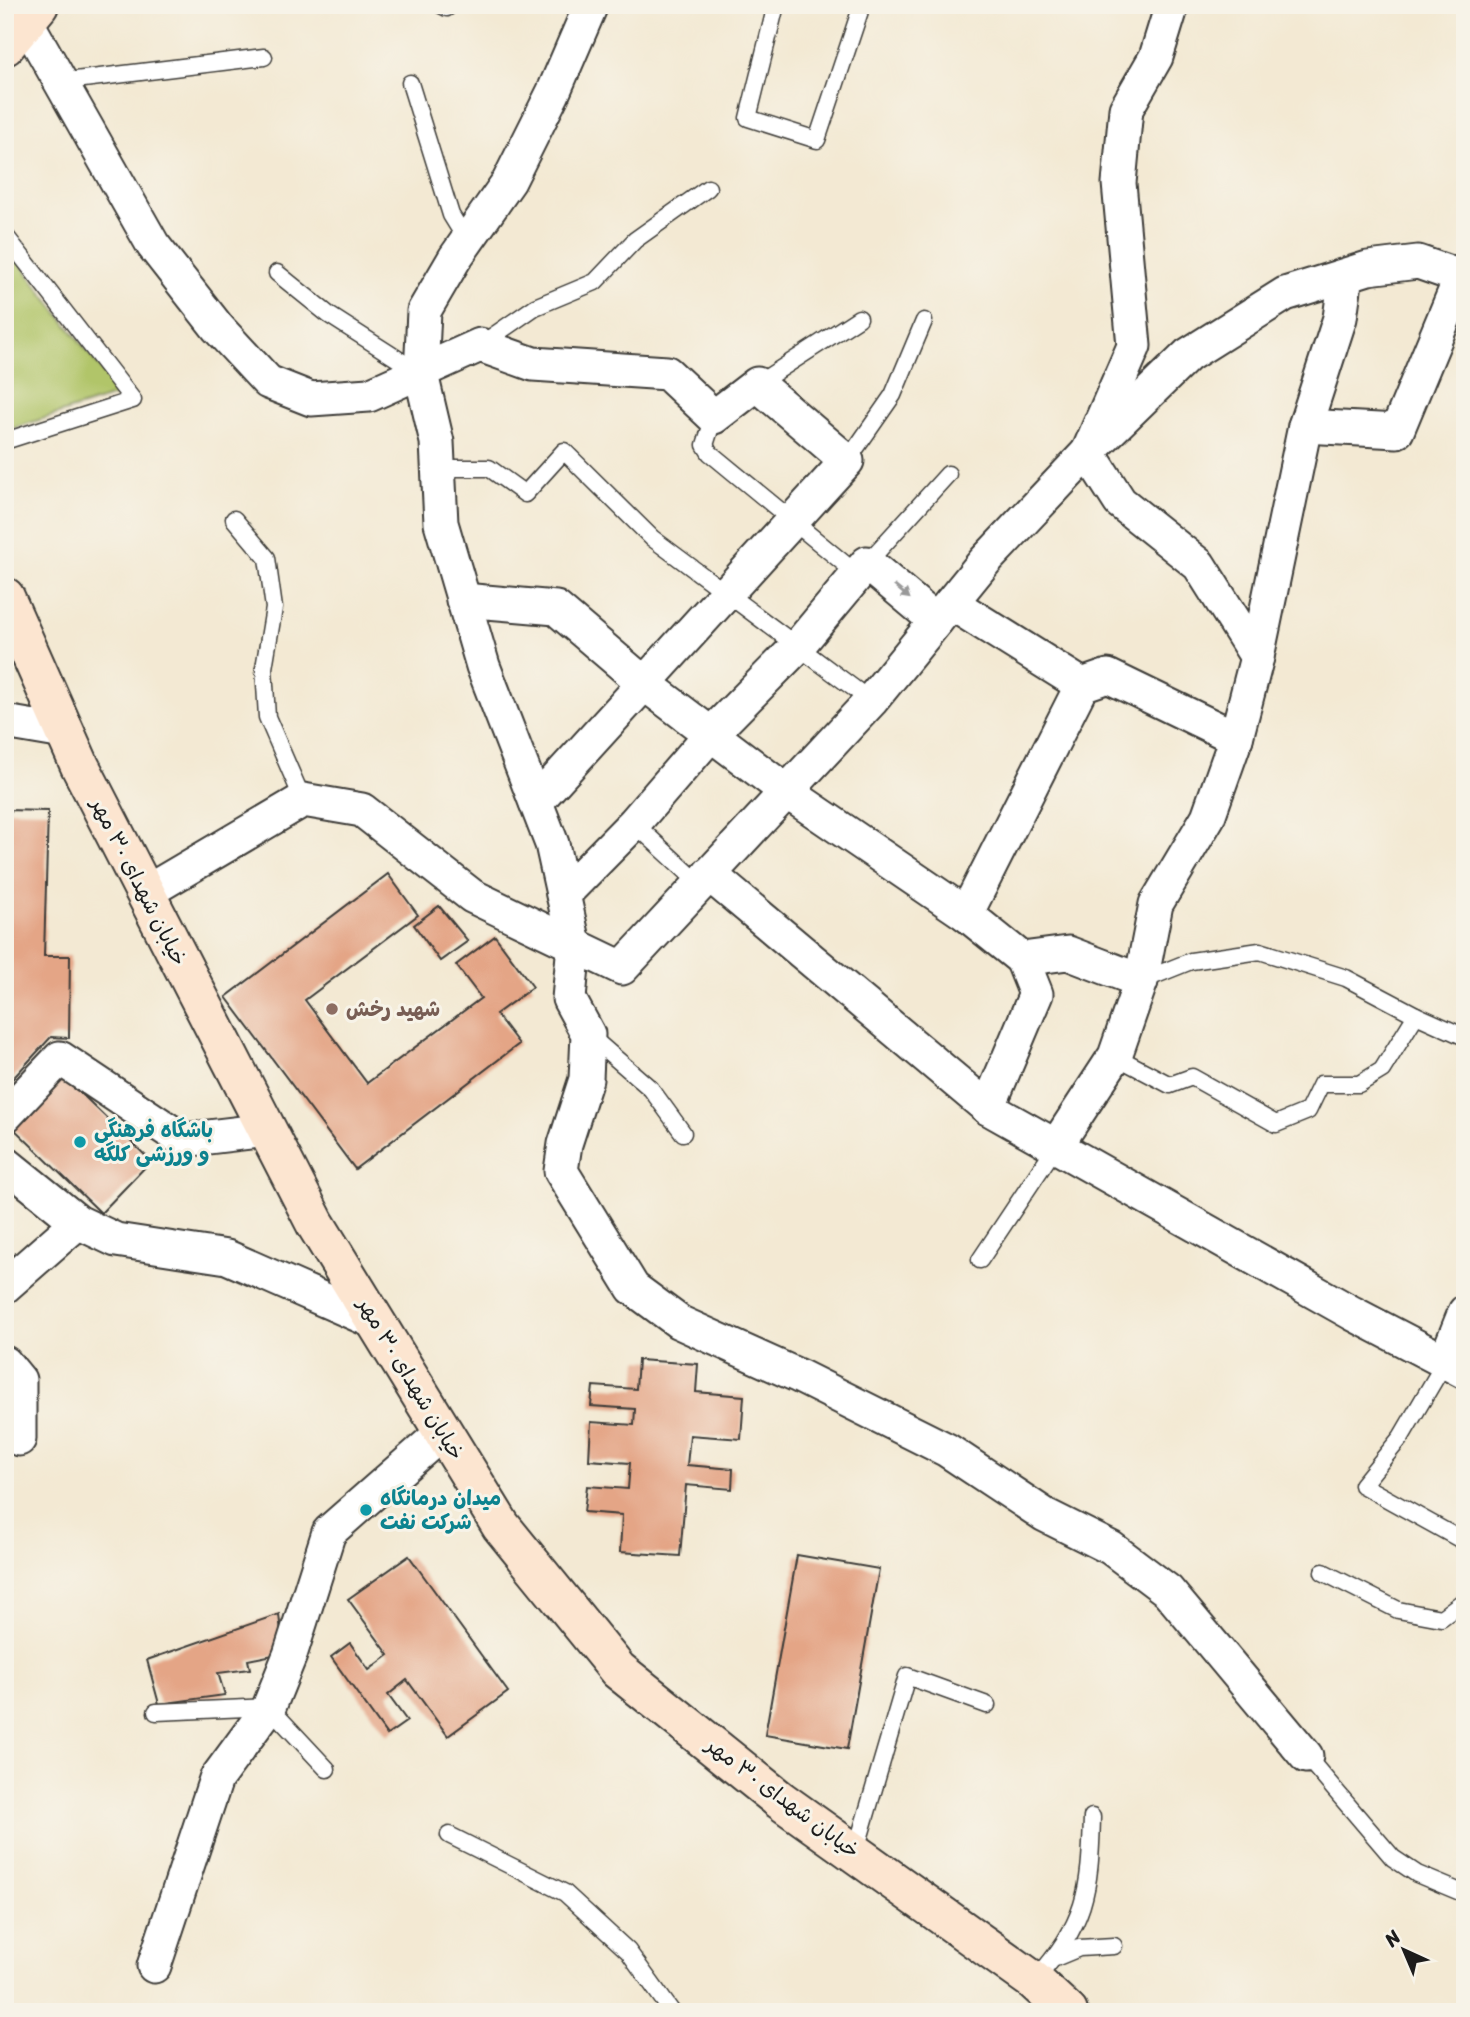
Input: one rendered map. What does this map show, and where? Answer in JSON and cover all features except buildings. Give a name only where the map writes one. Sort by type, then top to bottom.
[{"type":"main road","name":"خیابان شهدای ۳۰ مهر","points":[[5,597],[64,732],[315,1223],[501,1526],[618,1670],[780,1800],[855,1853],[1045,1969],[1069,2012]]},
{"type":"street","points":[[591,5],[553,93],[509,181],[467,241],[424,311],[421,374],[437,442],[441,523],[482,666],[552,844],[574,944],[569,999],[588,1034],[586,1079],[565,1144],[561,1171],[633,1288],[679,1322],[799,1376],[947,1450],[1045,1515],[1111,1548],[1168,1591],[1306,1756]]},
{"type":"street","points":[[1088,452],[1134,346],[1119,183],[1126,109],[1156,57],[1172,5]]},
{"type":"street","points":[[23,24],[153,245],[218,328],[268,382],[311,399],[369,395],[421,374],[480,345],[533,364],[667,373],[714,417],[757,384],[847,461],[536,802]]},
{"type":"street","points":[[145,893],[303,800],[362,810],[472,896],[622,968],[871,701],[985,561],[1088,452],[1188,355],[1285,294],[1368,268],[1418,262],[1461,277],[1397,431],[1305,426]]},
{"type":"street","points":[[1056,1146],[1115,1056],[1141,981],[1156,904],[1208,817],[1236,738],[1305,426],[1340,318],[1346,275]]},
{"type":"street","points":[[1088,452],[1120,502],[1199,565],[1256,657]]},
{"type":"street","points":[[563,895],[634,823],[712,734],[797,646],[862,569],[1082,685]]},
{"type":"street","points":[[463,600],[556,608],[645,684],[787,792],[966,914],[1022,959],[1036,994],[988,1108]]},
{"type":"street","points":[[966,914],[1082,685],[1108,676],[1236,738]]},
{"type":"street","points":[[5,722],[64,732]]},
{"type":"street","points":[[704,879],[988,1108],[1352,1313],[1455,1367],[1465,1312]]},
{"type":"street","points":[[1022,959],[1068,953],[1141,981]]},
{"type":"street","points":[[5,1116],[60,1058],[183,1140],[267,1130]]},
{"type":"street","points":[[5,1163],[78,1222],[116,1240],[227,1257],[379,1324]]},
{"type":"street","points":[[5,1286],[78,1222]]},
{"type":"street","points":[[5,1363],[19,1380],[19,1439]]},
{"type":"street","points":[[154,1966],[216,1779],[270,1707],[290,1655],[329,1532],[443,1432]]},
{"type":"lane","points":[[776,5],[748,118],[817,140],[862,5]]},
{"type":"lane","points":[[59,82],[264,57]]},
{"type":"lane","points":[[410,83],[451,215],[467,241]]},
{"type":"lane","points":[[480,345],[535,307],[595,282],[635,240],[708,188]]},
{"type":"lane","points":[[5,235],[132,400],[5,441]]},
{"type":"lane","points":[[277,273],[329,315],[421,374]]},
{"type":"lane","points":[[757,384],[859,318]]},
{"type":"lane","points":[[847,461],[893,395],[924,321]]},
{"type":"lane","points":[[714,417],[705,445],[710,453],[794,520],[862,569],[948,474]]},
{"type":"lane","points":[[438,468],[489,468],[525,494],[564,451],[652,538],[725,595],[871,701]]},
{"type":"lane","points":[[234,519],[267,558],[274,608],[264,668],[267,717],[303,800]]},
{"type":"lane","points":[[634,823],[704,879]]},
{"type":"lane","points":[[1141,981],[1191,961],[1260,951],[1346,978],[1416,1016],[1465,1037]]},
{"type":"lane","points":[[1115,1056],[1170,1085],[1192,1077],[1276,1124],[1308,1111],[1321,1084],[1359,1084],[1382,1070],[1416,1016]]},
{"type":"lane","points":[[588,1034],[651,1089],[683,1133]]},
{"type":"lane","points":[[980,1260],[1056,1146]]},
{"type":"lane","points":[[1455,1367],[1362,1485],[1465,1542]]},
{"type":"lane","points":[[1323,1572],[1398,1610],[1441,1618],[1465,1600]]},
{"type":"lane","points":[[855,1853],[907,1676],[987,1705]]},
{"type":"lane","points":[[156,1712],[270,1707],[327,1769]]},
{"type":"lane","points":[[1306,1756],[1393,1858],[1417,1874],[1465,1894]]},
{"type":"lane","points":[[1045,1969],[1078,1924],[1091,1871],[1093,1817]]},
{"type":"lane","points":[[449,1835],[565,1894],[628,1951],[672,2012]]},
{"type":"lane","points":[[1045,1969],[1079,1948],[1114,1946]]},
{"type":"green space","points":[[5,244],[120,394],[5,431]]},
{"type":"place","name":"شهید رخش","points":[[332,1009]]},
{"type":"place","name":"باشگاه فرهنگی و ورزشی کلگه","points":[[80,1142]]},
{"type":"place","name":"میدان درمانگاه شرکت نفت","points":[[366,1510]]}]
